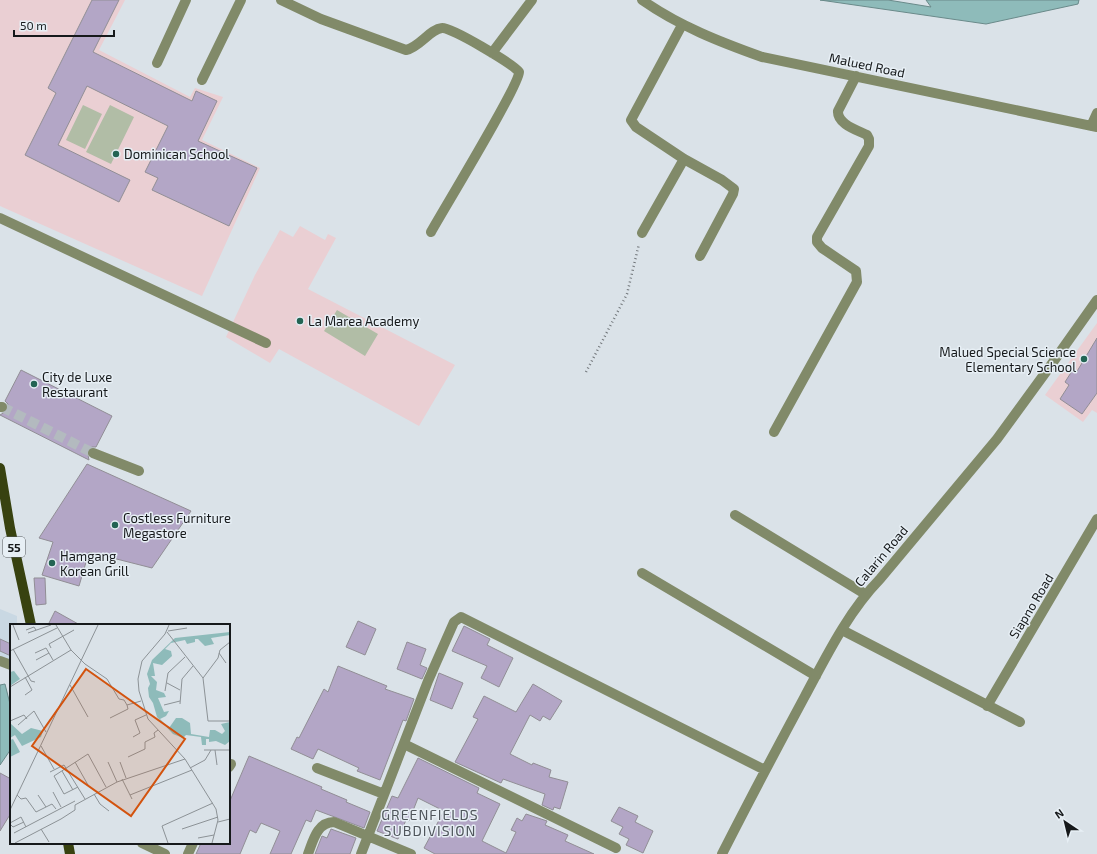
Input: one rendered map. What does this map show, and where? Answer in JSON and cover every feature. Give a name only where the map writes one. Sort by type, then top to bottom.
[{"type":"main road","name":"55","points":[[0,468],[10,528],[31,624]]},
{"type":"main road","points":[[68,844],[70,854]]},
{"type":"street","points":[[157,63],[186,0]]},
{"type":"street","points":[[202,80],[241,0]]},
{"type":"street","points":[[281,0],[321,19],[397,48],[410,49],[441,28],[448,28],[492,53],[517,70],[519,76],[431,232]]},
{"type":"street","points":[[492,53],[532,0]]},
{"type":"street","name":"Malued Road","points":[[642,0],[661,14],[682,25],[721,42],[762,57],[1094,126]]},
{"type":"street","points":[[682,25],[654,80],[631,117],[636,127],[684,159],[722,180],[734,189],[733,194],[700,256]]},
{"type":"street","points":[[774,432],[857,282],[856,271],[822,248],[817,242],[817,237],[869,146],[869,139],[867,135],[842,122],[838,116],[838,111],[856,76]]},
{"type":"street","points":[[1094,126],[1097,113]]},
{"type":"street","points":[[642,233],[684,159]]},
{"type":"street","points":[[0,218],[266,343]]},
{"type":"street","name":"Calarin Road","points":[[722,854],[765,770],[816,676],[842,630],[865,594],[880,579],[996,439],[1052,366],[1097,300]]},
{"type":"street","points":[[92,453],[139,471]]},
{"type":"street","points":[[735,514],[865,594]]},
{"type":"street","name":"Siapno Road","points":[[987,706],[1097,520]]},
{"type":"street","points":[[642,573],[816,676]]},
{"type":"street","points":[[361,854],[428,681],[454,622],[461,617],[765,770]]},
{"type":"street","points":[[842,630],[1020,722]]},
{"type":"street","points":[[0,661],[10,665]]},
{"type":"street","points":[[404,744],[616,848]]},
{"type":"street","points":[[317,768],[384,794]]},
{"type":"street","points":[[308,854],[317,831],[329,822],[334,822],[369,835],[411,854]]},
{"type":"street","points":[[144,844],[165,854]]},
{"type":"street","points":[[188,854],[193,844]]},
{"type":"path","points":[[586,372],[627,294],[642,233]]},
{"type":"shaded area","name":"Dominican School","points":[[0,0],[125,0],[99,50],[190,97],[195,88],[223,97],[202,140],[260,168],[202,296],[0,206]]},
{"type":"shaded area","points":[[820,0],[888,0],[931,7],[926,0],[1079,0],[1078,4],[986,24]]},
{"type":"shaded area","points":[[83,105],[102,114],[85,149],[66,140]]},
{"type":"shaded area","points":[[110,105],[134,117],[111,164],[86,152]]},
{"type":"shaded area","name":"La Marea Academy","points":[[300,226],[325,240],[328,234],[336,238],[308,289],[455,365],[419,426],[279,349],[270,363],[226,337],[255,275],[280,230],[293,237]]},
{"type":"shaded area","points":[[337,310],[378,334],[365,356],[324,331]]},
{"type":"shaded area","name":"Malued Special Science Elementary School","points":[[1097,323],[1097,413],[1092,410],[1083,422],[1045,395]]},
{"type":"shaded area","points":[[0,609],[17,616],[17,624],[10,624],[10,660],[0,657]]},
{"type":"shaded area","points":[[5,684],[10,704],[10,750],[0,765],[0,685]]},
{"type":"building","points":[[92,0],[119,0],[93,52],[192,101],[196,91],[217,101],[198,141],[257,168],[229,226],[152,190],[158,178],[145,172],[168,126],[87,86],[58,145],[130,180],[119,202],[25,155],[56,93],[48,88]]},
{"type":"building","points":[[1097,338],[1097,393],[1082,414],[1060,399],[1069,385],[1065,382],[1072,371],[1076,373]]},
{"type":"building","points":[[21,370],[112,416],[96,447],[92,447],[87,450],[89,460],[0,415],[8,410],[8,404],[5,401]]},
{"type":"building","name":"Costless Furniture Megastore","points":[[87,464],[191,511],[152,568],[89,552],[79,586],[42,575],[53,542],[39,538]]},
{"type":"building","points":[[34,578],[45,578],[46,604],[36,605]]},
{"type":"building","points":[[55,611],[78,624],[48,624]]},
{"type":"building","points":[[358,621],[376,629],[365,655],[346,647]]},
{"type":"building","points":[[464,626],[490,639],[487,645],[513,658],[499,687],[481,678],[487,666],[452,651]]},
{"type":"building","points":[[0,639],[10,644],[10,656],[0,651]]},
{"type":"building","points":[[407,642],[426,649],[420,665],[427,668],[422,679],[397,669]]},
{"type":"building","points":[[338,666],[387,686],[385,689],[414,699],[406,721],[403,720],[380,780],[357,771],[359,768],[318,749],[313,759],[291,749],[297,737],[299,738],[324,689],[328,692]]},
{"type":"building","points":[[439,673],[463,683],[452,709],[430,700]]},
{"type":"building","points":[[533,684],[562,701],[550,720],[543,716],[540,721],[530,715],[510,754],[532,765],[533,763],[551,770],[549,777],[568,782],[560,809],[554,807],[553,810],[542,805],[545,794],[503,779],[501,783],[455,762],[478,719],[473,717],[484,696],[516,712]]},
{"type":"building","points":[[249,756],[322,787],[321,789],[370,812],[364,828],[316,810],[311,822],[306,820],[291,854],[270,854],[280,831],[261,823],[256,833],[250,830],[240,854],[196,854],[201,844],[230,844],[230,801]]},
{"type":"building","points":[[418,758],[479,788],[477,793],[500,804],[482,841],[506,853],[516,832],[511,830],[517,818],[522,821],[526,814],[547,821],[545,825],[568,835],[565,841],[594,854],[435,854],[424,848],[444,811],[418,798],[409,821],[406,820],[398,839],[377,831],[392,796],[398,798]]},
{"type":"building","points":[[0,773],[10,778],[10,815],[0,831]]},
{"type":"building","points":[[619,807],[638,816],[635,822],[653,831],[643,853],[626,845],[629,839],[619,834],[623,827],[611,821]]},
{"type":"building","points":[[331,829],[356,838],[350,854],[315,854],[322,836],[327,838]]},
{"type":"tunnel","points":[[2,407],[93,453]]},
{"type":"place","name":"Dominican School","points":[[116,154]]},
{"type":"place","name":"La Marea Academy","points":[[300,321]]},
{"type":"place","name":"Malued Special Science Elementary School","points":[[1084,359]]},
{"type":"place","name":"City de Luxe Restaurant","points":[[34,384]]},
{"type":"place","name":"Costless Furniture Megastore","points":[[115,525]]},
{"type":"place","name":"Hamgang Korean Grill","points":[[52,563]]},
{"type":"district","name":"GREENFIELDS SUBDIVISION","points":[[430,822]]}]
